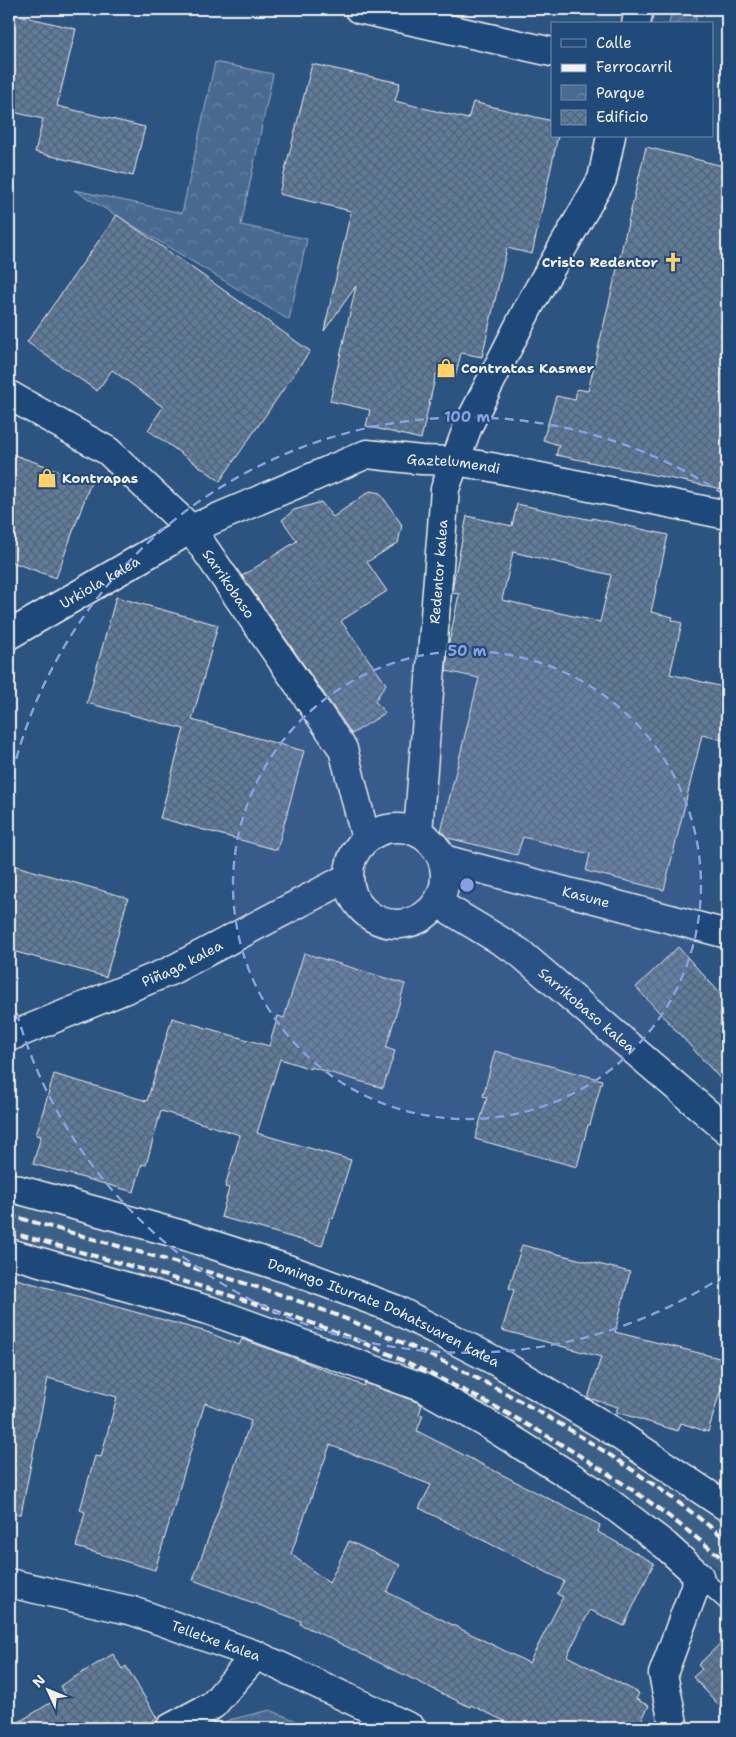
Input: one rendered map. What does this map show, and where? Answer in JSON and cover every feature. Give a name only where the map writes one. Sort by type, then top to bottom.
[{"type":"street","points":[[359,9],[551,52]]},
{"type":"street","points":[[636,22],[639,9]]},
{"type":"street","name":"Redentor kalea","points":[[418,832],[445,489],[468,426],[529,306],[602,179],[610,138]]},
{"type":"street","name":"Sarrikobaso","points":[[9,395],[108,451],[190,529],[343,748],[366,839]]},
{"type":"street","name":"Gaztelumendi","points":[[190,529],[367,454],[421,460],[455,461],[727,516]]},
{"type":"street","name":"Urkiola kalea","points":[[9,635],[190,529]]},
{"type":"street","points":[[397,827],[418,832],[434,844],[443,858],[445,888],[438,903],[426,915],[411,922],[400,924],[383,922],[368,915],[354,896],[349,877],[356,852],[366,839],[384,829],[397,827]]},
{"type":"street","name":"Kasune","points":[[443,858],[727,934]]},
{"type":"street","name":"Piñaga kalea","points":[[9,1037],[170,971],[349,877]]},
{"type":"street","name":"Sarrikobaso kalea","points":[[438,903],[519,952],[727,1130]]},
{"type":"street","name":"Domingo Iturrate Dohatsuaren kalea","points":[[9,1187],[179,1234],[288,1269],[395,1309],[517,1373],[613,1431],[727,1507]]},
{"type":"street","points":[[9,1253],[210,1311],[424,1388],[486,1423],[594,1491],[665,1546],[699,1576],[663,1674],[674,1728]]},
{"type":"street","name":"Telletxe kalea","points":[[9,1583],[134,1611],[256,1655],[411,1728]]},
{"type":"street","points":[[170,1728],[212,1705],[256,1655]]},
{"type":"lane","points":[[699,1576],[727,1601]]},
{"type":"shaded area","points":[[9,1197],[201,1253],[351,1305],[456,1350],[663,1473],[727,1524],[727,1575],[654,1520],[555,1452],[9,1243]]},
{"type":"green space","points":[[672,9],[701,9],[696,16],[696,22],[669,22]]},
{"type":"green space","points":[[215,62],[273,74],[241,225],[307,239],[289,320],[74,190],[182,213]]},
{"type":"green space","points":[[270,1710],[301,1723],[299,1728],[216,1728],[229,1720]]},
{"type":"building","points":[[9,13],[76,29],[57,106],[145,127],[133,176],[35,152],[43,119],[9,111]]},
{"type":"building","points":[[312,64],[400,83],[395,101],[468,119],[473,102],[551,121],[551,138],[558,138],[532,254],[507,248],[482,357],[461,353],[455,378],[436,374],[421,439],[366,426],[370,410],[330,401],[356,286],[324,331],[351,211],[279,194]]},
{"type":"building","points":[[646,147],[727,167],[727,490],[556,455],[559,445],[543,440],[556,396],[575,400],[577,389],[588,391]]},
{"type":"building","points":[[117,215],[310,351],[220,481],[148,430],[163,407],[112,370],[97,391],[27,342]]},
{"type":"building","points":[[9,453],[91,482],[56,578],[9,561]]},
{"type":"building","points":[[370,491],[380,493],[402,525],[398,543],[367,562],[387,591],[341,621],[386,684],[375,701],[385,713],[352,734],[242,576],[297,541],[282,520],[294,510],[321,502],[333,517]]},
{"type":"building","points":[[517,504],[668,535],[651,612],[673,617],[672,620],[682,623],[670,674],[727,688],[727,741],[702,735],[664,890],[586,871],[590,854],[523,837],[517,855],[440,836],[479,678],[446,671],[449,643],[459,594],[452,593],[467,516],[512,526]],"holes":[[[513,552],[611,575],[600,622],[502,600]]]},
{"type":"building","points":[[116,597],[218,625],[192,720],[304,751],[277,850],[160,818],[184,729],[87,703]]},
{"type":"building","points":[[9,864],[128,898],[106,977],[9,950]]},
{"type":"building","points":[[678,947],[727,1001],[727,1086],[636,987]]},
{"type":"building","points":[[304,953],[405,984],[386,1048],[395,1051],[383,1088],[280,1059],[257,1133],[351,1160],[333,1219],[330,1218],[322,1246],[221,1217],[229,1188],[225,1187],[240,1135],[161,1111],[146,1165],[142,1164],[134,1192],[33,1164],[41,1136],[36,1135],[54,1074],[147,1101],[172,1018],[269,1046],[278,1016],[284,1018]]},
{"type":"building","points":[[495,1051],[602,1080],[577,1167],[475,1139],[487,1097],[483,1096]]},
{"type":"building","points":[[522,1245],[630,1272],[615,1332],[727,1360],[727,1391],[721,1389],[708,1432],[681,1423],[678,1431],[616,1412],[618,1407],[588,1398],[601,1357],[502,1330],[514,1290],[509,1288]]},
{"type":"building","points":[[9,1277],[207,1332],[239,1345],[242,1339],[364,1386],[365,1383],[422,1405],[419,1414],[423,1415],[417,1431],[600,1525],[598,1532],[654,1563],[624,1626],[590,1610],[567,1656],[639,1693],[636,1699],[649,1706],[637,1728],[519,1728],[471,1705],[470,1707],[300,1624],[301,1621],[193,1580],[251,1421],[205,1403],[155,1570],[76,1547],[85,1512],[80,1510],[95,1456],[101,1457],[117,1397],[48,1378],[21,1514],[9,1513]],"holes":[[[330,1445],[431,1485],[419,1508],[564,1581],[557,1594],[563,1597],[529,1663],[387,1592],[400,1565],[349,1541],[329,1583],[291,1554]]]},
{"type":"building","points":[[727,1637],[727,1714],[693,1677],[702,1669],[698,1665]]},
{"type":"building","points":[[113,1654],[122,1669],[126,1666],[157,1718],[141,1728],[9,1728],[65,1694],[60,1686]]},
{"type":"railway","points":[[9,1215],[277,1293],[351,1321],[409,1346],[465,1372],[574,1432],[626,1466],[727,1540]]},
{"type":"railway","points":[[9,1232],[263,1306],[305,1320],[387,1353],[531,1426],[580,1456],[651,1503],[727,1562]]},
{"type":"place","name":"Cristo Redentor","points":[[673,262]]},
{"type":"place","name":"Contratas Kasmer","points":[[446,368]]},
{"type":"place","name":"Kontrapas","points":[[47,478]]}]
